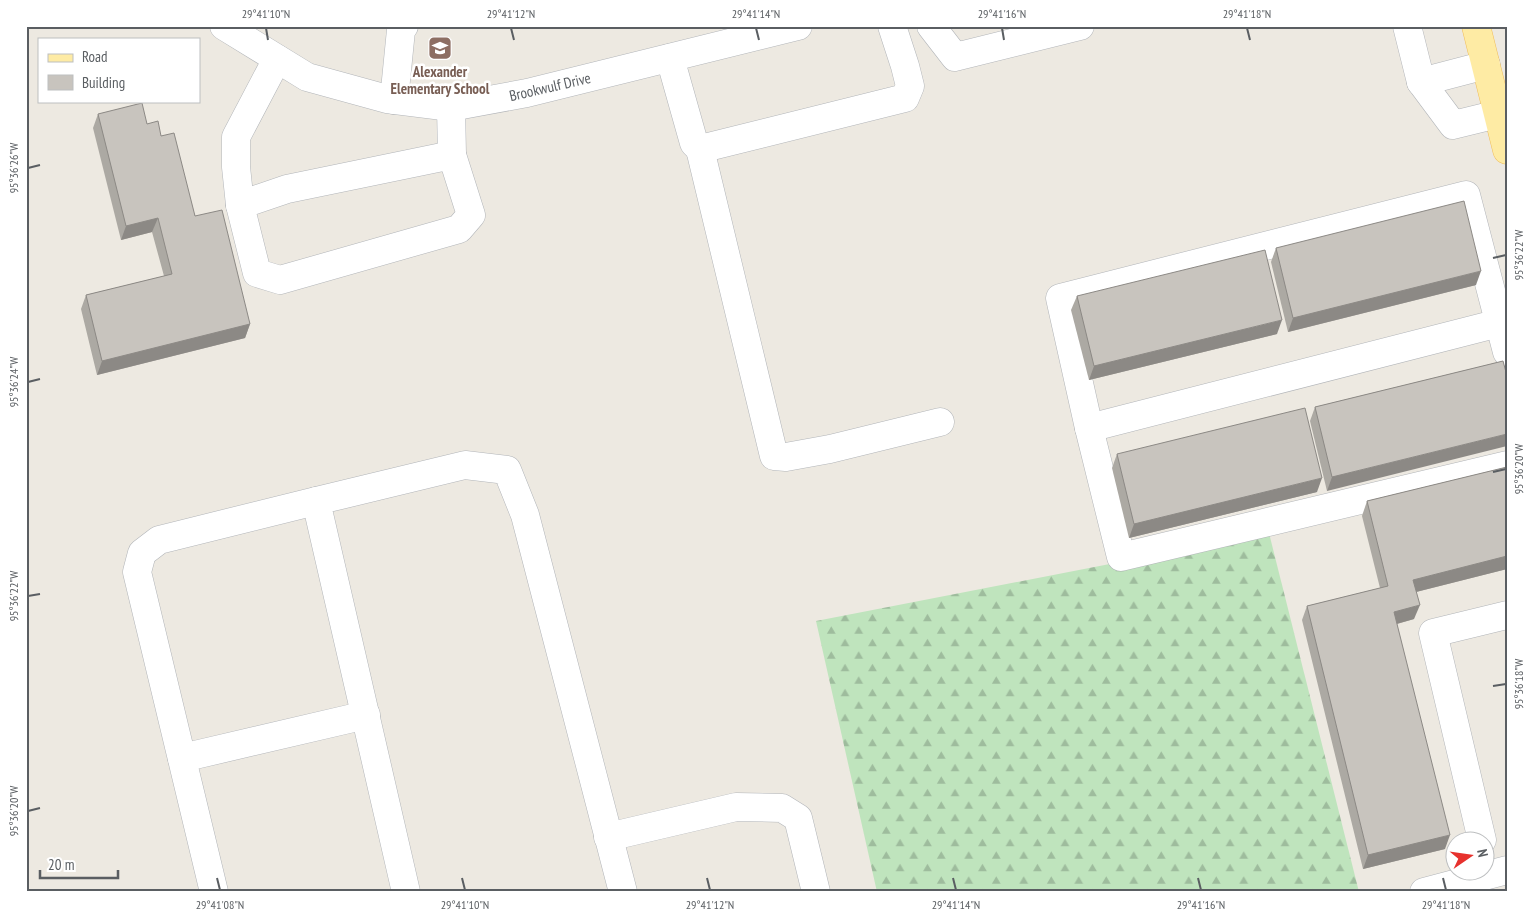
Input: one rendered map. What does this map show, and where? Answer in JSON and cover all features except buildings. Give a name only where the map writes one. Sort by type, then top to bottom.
[{"type":"main road","points":[[1476,26],[1507,150]]},
{"type":"street","points":[[394,100],[401,30],[404,26]]},
{"type":"street","name":"Brookwulf Drive","points":[[232,29],[307,77],[394,100],[451,107],[527,93],[670,58],[721,36],[798,26]]},
{"type":"street","points":[[700,149],[904,98],[910,86],[906,66],[892,26]]},
{"type":"street","points":[[931,26],[955,57],[1080,26]]},
{"type":"street","points":[[1407,26],[1421,82],[1453,125],[1498,114]]},
{"type":"street","points":[[670,58],[694,143],[700,149],[774,456],[786,457],[830,449],[940,422]]},
{"type":"street","points":[[277,59],[236,137],[236,168],[240,205],[257,273],[280,280],[459,229],[471,215],[452,155],[451,107]]},
{"type":"street","points":[[1421,82],[1486,65]]},
{"type":"street","points":[[240,205],[286,189],[452,155]]},
{"type":"street","points":[[1507,352],[1504,322],[1466,195],[1060,298],[1089,428],[1121,556],[1507,465]]},
{"type":"street","points":[[1089,428],[1504,322]]},
{"type":"street","points":[[214,892],[137,572],[142,553],[159,540],[465,464],[507,470],[525,516],[623,892]]},
{"type":"street","points":[[316,501],[406,892]]},
{"type":"street","points":[[1480,830],[1433,633],[1507,615]]},
{"type":"street","points":[[182,758],[366,715]]},
{"type":"street","points":[[608,837],[736,807],[782,808],[798,818],[816,892]]},
{"type":"street","points":[[1424,892],[1468,880]]},
{"type":"green space","points":[[1269,533],[1359,892],[877,892],[816,621]]},
{"type":"place","name":"Alexander Elementary School","points":[[440,48]]}]
